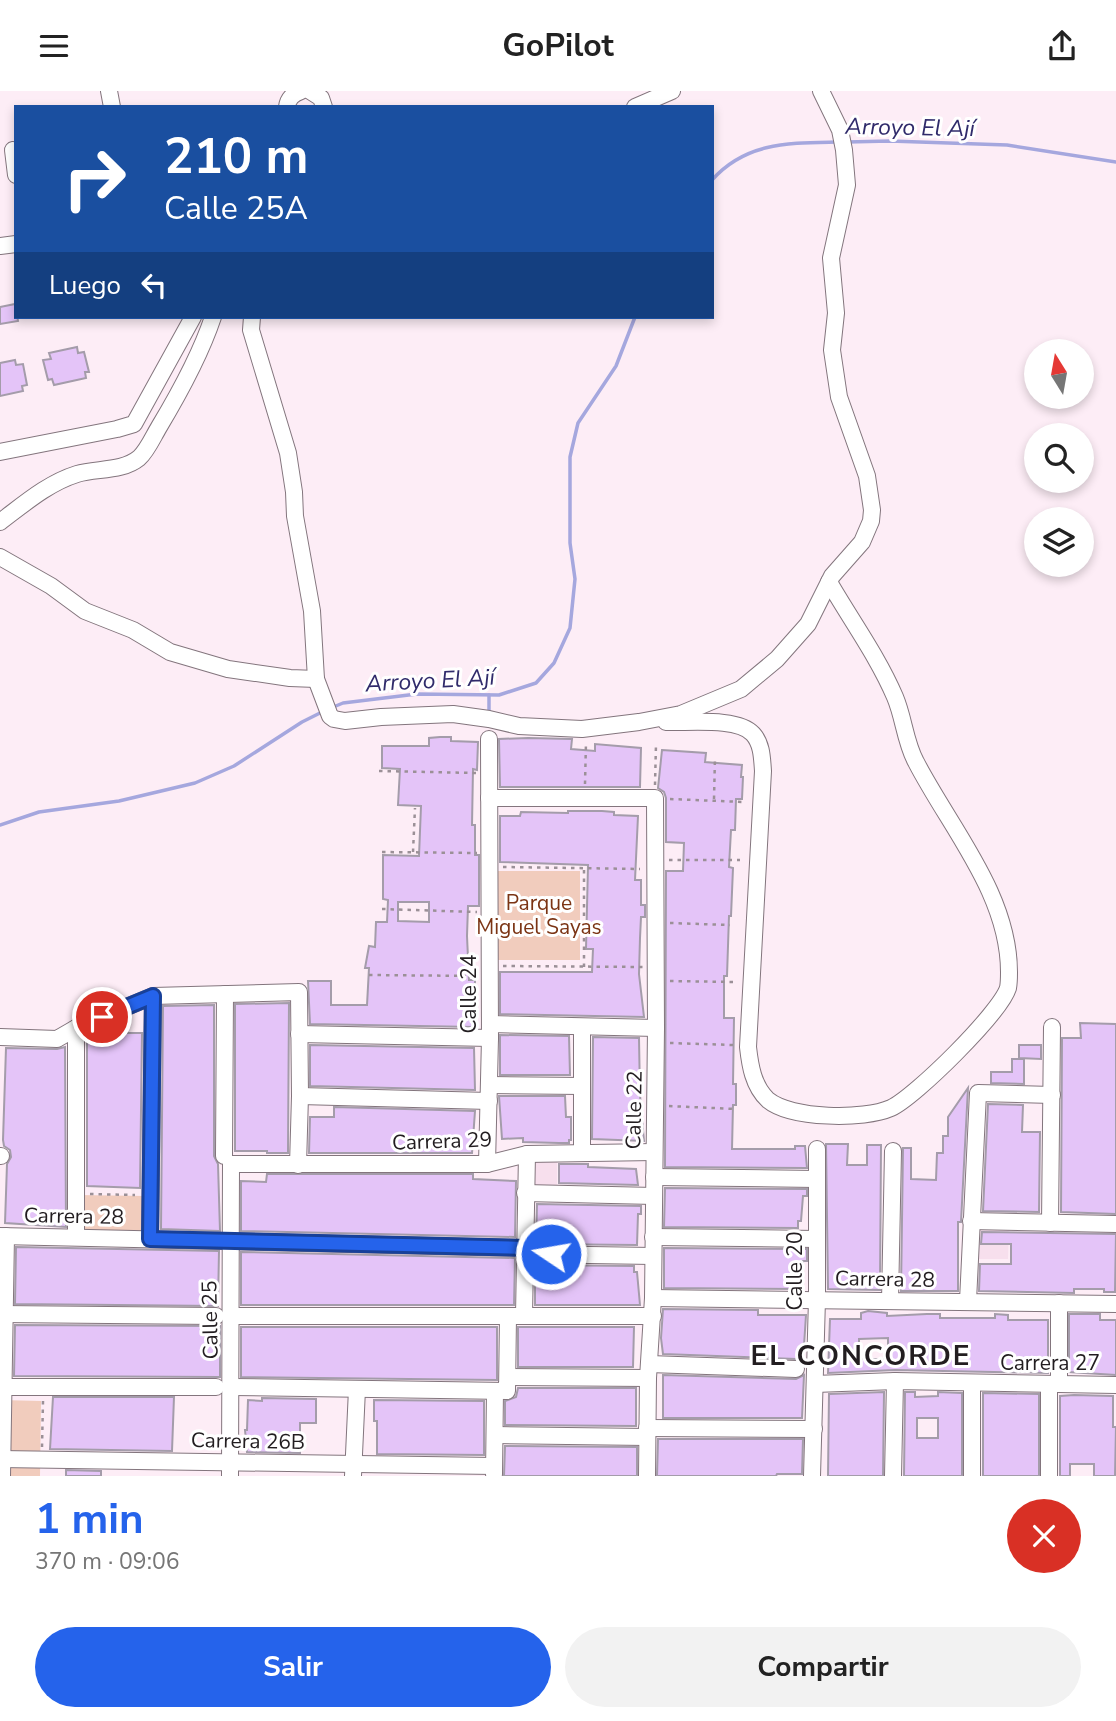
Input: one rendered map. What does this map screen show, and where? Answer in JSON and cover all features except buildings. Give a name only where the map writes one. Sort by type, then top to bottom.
[{"type":"street","points":[[640,105],[672,91]]},
{"type":"street","points":[[252,319],[251,330],[288,453],[295,516],[312,611],[318,687],[330,716],[339,721],[468,715],[519,726],[582,729],[639,722],[681,713],[741,689],[777,659],[808,624],[829,582],[862,542],[868,531],[872,510],[867,476],[839,397],[832,350],[836,313],[831,258],[847,185],[840,130],[821,91]]},
{"type":"street","points":[[302,94],[321,98],[323,105]]},
{"type":"street","points":[[10,147],[14,166]]},
{"type":"street","points":[[0,452],[117,429],[134,423],[192,319]]},
{"type":"street","points":[[0,522],[64,480],[78,474],[119,467],[139,458],[199,355],[212,319]]},
{"type":"street","points":[[0,557],[51,586],[85,611],[133,631],[170,652],[228,669],[290,678],[318,687]]},
{"type":"street","points":[[639,722],[736,723],[753,734],[759,743],[763,771],[748,1047],[751,1070],[759,1089],[768,1100],[778,1106],[838,1117],[877,1112],[900,1103],[933,1074],[995,1010],[1008,989],[1010,975],[1007,945],[984,877],[912,754],[891,688],[829,582]]},
{"type":"street","name":"Calle 24","points":[[487,1164],[490,1031],[489,739]]},
{"type":"street","points":[[489,798],[655,798]]},
{"type":"street","name":"Calle 22","points":[[647,1476],[653,1316],[655,798]]},
{"type":"street","points":[[0,1037],[57,1039],[76,1028],[153,996],[299,992],[298,1165]]},
{"type":"street","name":"Calle 25","points":[[225,994],[229,1242],[224,1316],[224,1387],[230,1469]]},
{"type":"street","points":[[150,1239],[153,996]]},
{"type":"street","points":[[582,1027],[582,1153]]},
{"type":"street","points":[[299,1034],[582,1027],[656,1035]]},
{"type":"street","points":[[1050,1223],[1052,1027]]},
{"type":"street","points":[[76,1028],[76,1237]]},
{"type":"street","points":[[300,1096],[489,1093],[582,1086]]},
{"type":"street","points":[[968,1301],[978,1093],[1052,1095]]},
{"type":"street","name":"Calle 20","points":[[812,1476],[817,1299],[817,1149]]},
{"type":"street","points":[[890,1301],[893,1151]]},
{"type":"street","name":"Carrera 29","points":[[227,1160],[298,1165],[487,1164],[527,1154],[654,1152]]},
{"type":"street","points":[[494,1471],[496,1434],[526,1251],[527,1154]]},
{"type":"street","points":[[654,1177],[816,1179]]},
{"type":"street","points":[[525,1193],[654,1196]]},
{"type":"street","points":[[971,1221],[1116,1224]]},
{"type":"street","points":[[2,1476],[3,1236]]},
{"type":"street","name":"Carrera 28","points":[[3,1236],[653,1256]]},
{"type":"street","points":[[653,1237],[816,1239]]},
{"type":"street","name":"Carrera 28","points":[[653,1298],[1116,1304]]},
{"type":"street","points":[[1049,1476],[1059,1303]]},
{"type":"street","points":[[2,1314],[653,1316]]},
{"type":"street","points":[[4,1387],[357,1389],[503,1386],[649,1371],[796,1369]]},
{"type":"street","points":[[893,1476],[895,1381]]},
{"type":"street","name":"Carrera 27","points":[[815,1384],[895,1381],[1116,1385]]},
{"type":"street","points":[[972,1384],[972,1476]]},
{"type":"street","points":[[353,1470],[357,1389]]},
{"type":"street","points":[[496,1434],[814,1429]]},
{"type":"street","name":"Carrera 26B","points":[[1,1459],[230,1469],[494,1471]]},
{"type":"path","points":[[585,798],[586,738]]},
{"type":"path","points":[[656,744],[655,798],[744,802]]},
{"type":"path","points":[[714,800],[715,757]]},
{"type":"path","points":[[379,771],[489,773]]},
{"type":"path","points":[[413,852],[415,808]]},
{"type":"path","points":[[383,852],[413,852],[584,869],[740,860]]},
{"type":"path","points":[[584,869],[584,967]]},
{"type":"path","points":[[382,909],[489,912]]},
{"type":"path","points":[[656,923],[730,925]]},
{"type":"path","points":[[369,975],[584,967],[734,982]]},
{"type":"path","points":[[656,1035],[733,1045]]},
{"type":"path","points":[[655,1106],[735,1109]]},
{"type":"path","points":[[76,1193],[151,1196]]},
{"type":"path","points":[[42,1460],[43,1387]]},
{"type":"shaded area","points":[[531,1160],[557,1160],[557,1190],[530,1191]]},
{"type":"shaded area","points":[[976,1226],[1009,1227],[1008,1259],[976,1259]]},
{"type":"green space","name":"Parque Miguel Sayas","points":[[498,871],[580,871],[580,960],[497,960]]},
{"type":"green space","points":[[78,1195],[146,1196],[146,1237],[79,1234]]},
{"type":"green space","points":[[0,1400],[41,1401],[40,1476],[0,1476]]},
{"type":"waterway","name":"Arroyo El Ají","points":[[714,178],[739,158],[769,147],[836,142]]},
{"type":"waterway","name":"Arroyo El Ají","points":[[847,142],[1007,145],[1116,162]]},
{"type":"waterway","name":"Arroyo El Ají","points":[[331,708],[343,703],[417,694],[499,695],[536,683],[554,663],[570,628],[575,579],[570,543],[570,457],[578,423],[616,366],[634,319]]},
{"type":"waterway","points":[[489,695],[489,715]]},
{"type":"waterway","name":"Arroyo El Ají","points":[[0,825],[39,812],[119,801],[195,783],[234,766],[324,711]]},
{"type":"district","name":"EL CONCORDE","points":[[861,1355]]},
{"type":"route","points":[[102,1017],[153,996],[150,1239],[526,1248],[526,1254],[551,1254]]}]
